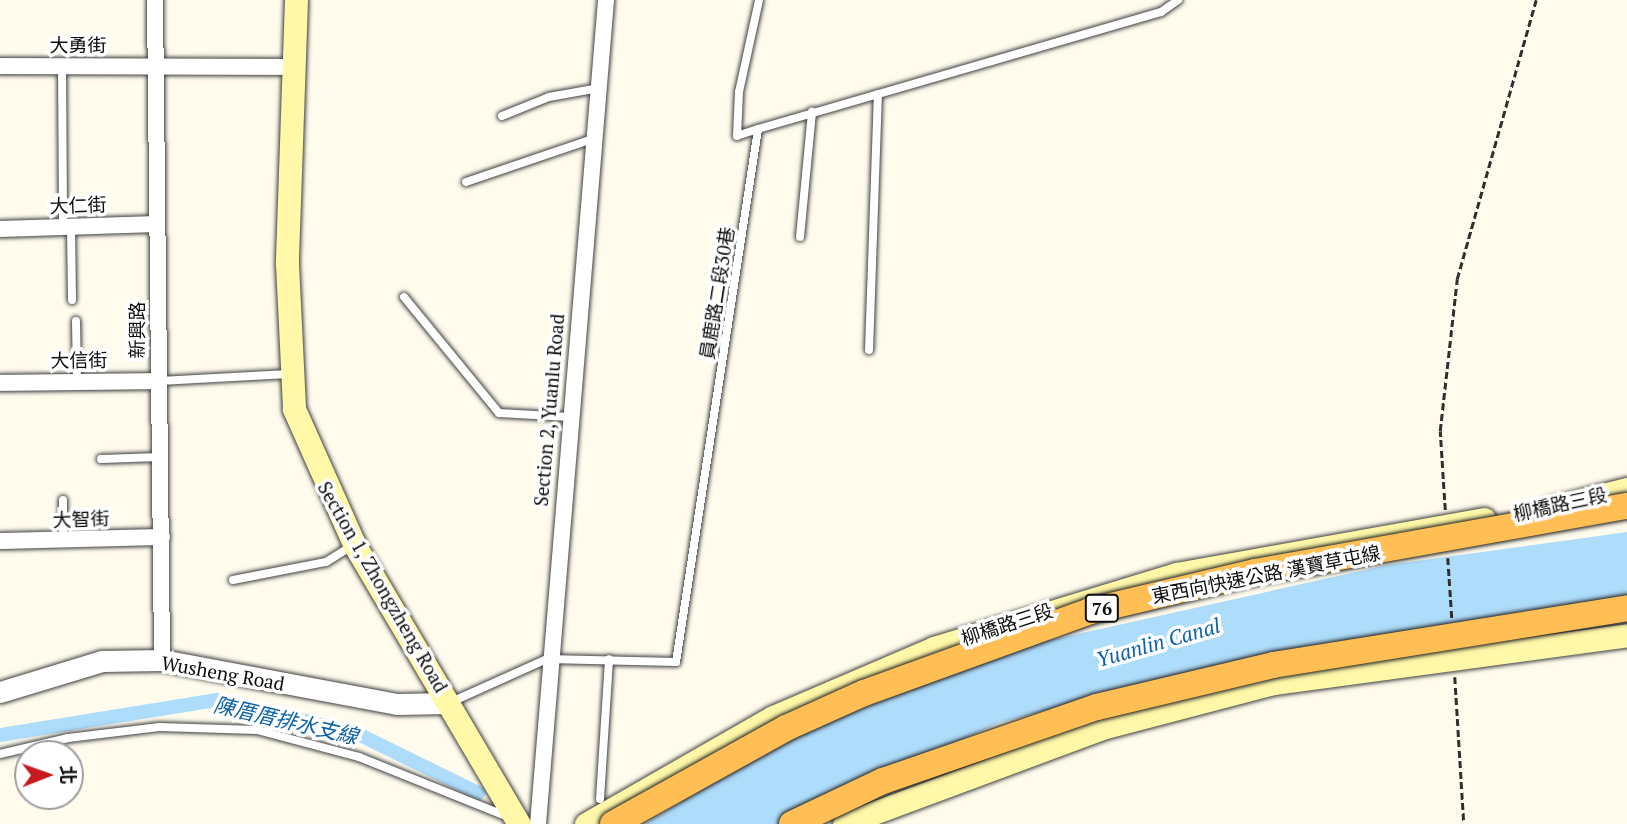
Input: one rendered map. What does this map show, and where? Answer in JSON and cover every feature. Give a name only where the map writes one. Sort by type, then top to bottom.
[{"type":"highway","name":"東西向快速公路 漢寶草屯線","points":[[613,824],[842,703],[1090,611],[1255,572],[1627,506]]},
{"type":"highway","points":[[792,824],[883,781],[1097,707],[1273,665],[1627,608]]},
{"type":"main road","name":"Section 1, Zhongzheng Road","points":[[296,0],[289,374],[314,466],[354,544],[524,823]]},
{"type":"main road","name":"柳橋路三段","points":[[586,824],[773,717],[934,648],[1176,573],[1446,536],[1627,489]]},
{"type":"main road","points":[[844,824],[1127,722],[1273,683],[1627,635]]},
{"type":"street","name":"新興路","points":[[155,0],[162,660]]},
{"type":"street","name":"Section 2, Yuanlu Road","points":[[524,823],[547,659],[606,0]]},
{"type":"street","name":"大勇街","points":[[0,66],[293,66]]},
{"type":"street","name":"大仁街","points":[[0,229],[158,224]]},
{"type":"street","name":"大信街","points":[[0,383],[158,381]]},
{"type":"street","name":"大智街","points":[[0,541],[162,537]]},
{"type":"street","name":"Wusheng Road","points":[[0,692],[102,661],[162,660],[397,704],[449,703]]},
{"type":"lane","points":[[759,0],[739,92],[737,136],[1161,12],[1178,0]]},
{"type":"lane","points":[[62,66],[72,300]]},
{"type":"lane","points":[[502,116],[549,97],[600,88]]},
{"type":"lane","points":[[869,349],[878,94]]},
{"type":"lane","points":[[800,237],[812,112]]},
{"type":"lane","name":"員鹿路二段30巷","points":[[449,703],[547,659],[676,663],[758,129]]},
{"type":"lane","points":[[466,182],[595,138]]},
{"type":"lane","points":[[404,298],[499,413],[570,417]]},
{"type":"lane","points":[[76,321],[77,381]]},
{"type":"lane","points":[[158,381],[289,374]]},
{"type":"lane","points":[[101,459],[160,457]]},
{"type":"lane","points":[[63,500],[63,541]]},
{"type":"lane","points":[[233,580],[326,562],[354,544]]},
{"type":"lane","points":[[600,799],[609,659]]},
{"type":"lane","points":[[0,754],[68,738],[159,727],[257,730],[359,757],[524,823]]},
{"type":"path","points":[[1464,824],[1440,431],[1458,279],[1536,0]]},
{"type":"water","name":"Yuanlin Canal","points":[[1627,532],[1627,595],[1269,653],[998,723],[781,824],[645,824],[793,735],[1024,646],[1387,565]]},
{"type":"waterway","name":"陳厝厝排水支線","points":[[0,735],[217,700],[356,733],[478,793]]}]
